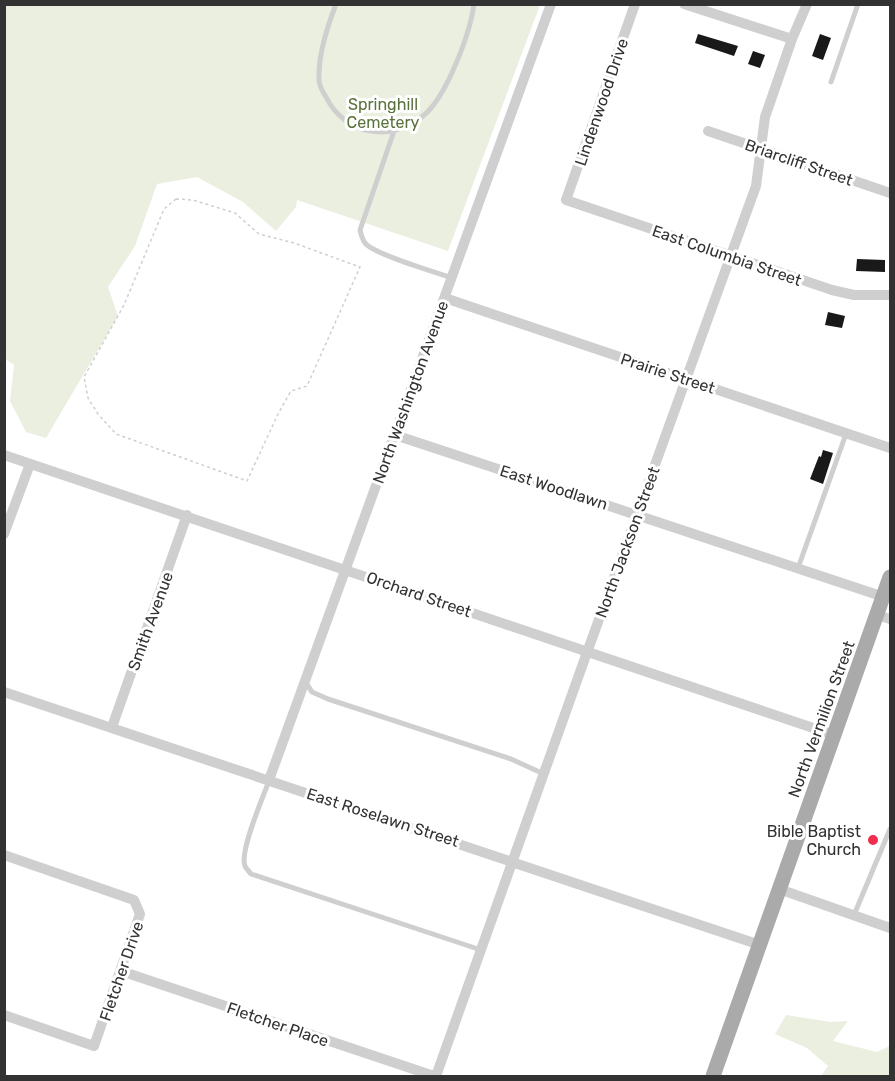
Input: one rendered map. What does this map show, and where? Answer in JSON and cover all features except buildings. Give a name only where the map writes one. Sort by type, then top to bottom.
[{"type":"main road","name":"North Vermilion Street","points":[[713,1077],[834,735],[884,617],[884,597],[891,577]]},
{"type":"street","name":"North Washington Avenue","points":[[269,780],[551,4]]},
{"type":"street","name":"Lindenwood Drive","points":[[566,201],[635,4]]},
{"type":"street","points":[[684,4],[792,39]]},
{"type":"street","name":"North Jackson Street","points":[[435,1077],[587,651],[732,256],[756,186],[765,117],[792,39],[807,4]]},
{"type":"street","name":"Briarcliff Street","points":[[708,131],[891,193]]},
{"type":"street","name":"East Columbia Street","points":[[566,201],[832,290],[855,295],[891,295]]},
{"type":"street","name":"Prairie Street","points":[[445,298],[891,448]]},
{"type":"street","name":"East Woodlawn","points":[[395,435],[884,597]]},
{"type":"street","name":"Orchard Street","points":[[4,455],[834,735]]},
{"type":"street","points":[[4,534],[30,464]]},
{"type":"street","name":"Smith Avenue","points":[[112,728],[187,515]]},
{"type":"street","name":"East Roselawn Street","points":[[4,692],[760,945]]},
{"type":"street","name":"Fletcher Drive","points":[[4,1016],[94,1046],[140,914],[134,900],[5,857]]},
{"type":"street","points":[[779,889],[891,928]]},
{"type":"street","name":"Fletcher Place","points":[[121,971],[435,1077]]},
{"type":"lane","points":[[336,4],[324,45],[319,83],[333,110],[345,121],[369,132],[394,130],[414,123],[426,115],[440,98],[458,59],[474,4]]},
{"type":"lane","points":[[831,82],[858,4]]},
{"type":"lane","points":[[394,130],[360,230],[362,237],[365,244],[379,252],[452,278]]},
{"type":"lane","points":[[798,568],[847,433]]},
{"type":"lane","points":[[305,682],[312,692],[328,699],[511,759],[544,774]]},
{"type":"lane","points":[[269,780],[252,825],[245,854],[244,866],[251,874],[481,950]]},
{"type":"lane","points":[[854,915],[891,829]]},
{"type":"path","points":[[176,199],[193,200],[235,213],[259,234],[294,243],[360,267],[307,386],[291,391],[247,481],[153,448],[116,434],[87,398],[84,377],[124,305],[164,209],[176,199]]},
{"type":"green space","name":"Springhill Cemetery","points":[[4,5],[540,5],[448,251],[297,200],[296,207],[276,231],[243,202],[197,177],[157,184],[135,246],[108,287],[118,316],[46,438],[26,432],[10,401],[14,365],[5,359]]},
{"type":"green space","points":[[786,1015],[830,1022],[848,1021],[833,1041],[877,1052],[890,1046],[890,1076],[821,1076],[828,1066],[807,1048],[775,1034]]},
{"type":"place","name":"Bible Baptist Church","points":[[873,840]]}]
